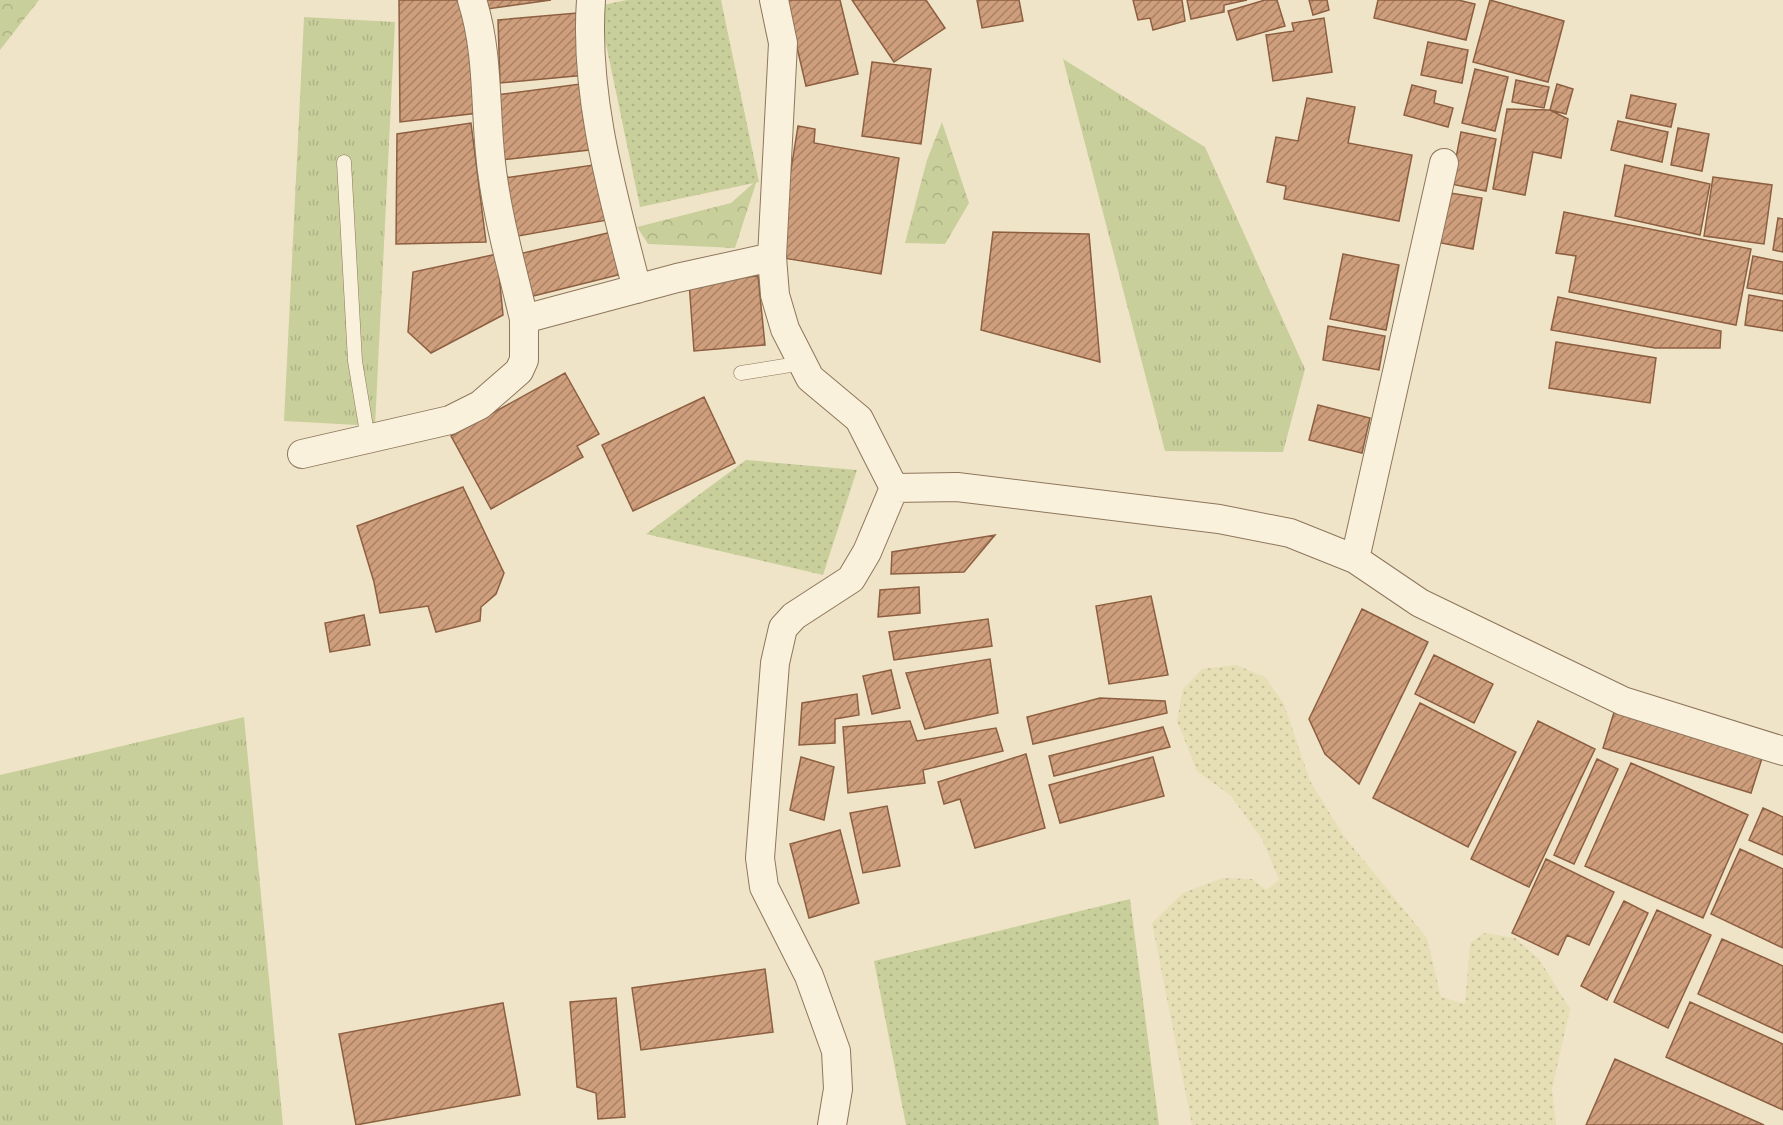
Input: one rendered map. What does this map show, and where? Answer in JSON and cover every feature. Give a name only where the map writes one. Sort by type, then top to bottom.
[{"type":"street","points":[[302,454],[450,420],[480,405],[519,371],[524,360],[524,319],[490,154],[480,24],[472,0]]},
{"type":"street","points":[[591,0],[588,42],[596,104],[618,214],[638,289]]},
{"type":"street","points":[[774,0],[783,43],[772,257],[779,307],[785,329],[810,378],[859,419],[894,488],[867,552],[851,579],[794,616],[783,628],[775,663],[760,858],[764,887],[809,976],[836,1051],[838,1089],[832,1125]]},
{"type":"street","points":[[1354,559],[1444,163]]},
{"type":"street","points":[[524,319],[772,257]]},
{"type":"street","points":[[894,488],[957,487],[1219,519],[1290,532],[1354,559],[1420,603],[1623,701],[1783,752]]},
{"type":"lane","points":[[344,162],[355,361],[368,439]]},
{"type":"lane","points":[[741,373],[803,363]]},
{"type":"shaded area","points":[[1236,665],[1265,677],[1284,704],[1310,781],[1343,835],[1427,938],[1441,997],[1465,1004],[1470,943],[1484,933],[1515,938],[1539,959],[1570,1009],[1552,1089],[1556,1125],[1192,1125],[1152,923],[1183,893],[1222,878],[1252,879],[1266,890],[1279,880],[1262,839],[1231,796],[1197,771],[1177,721],[1183,689],[1202,669]]},
{"type":"green space","points":[[0,0],[39,0],[0,50]]},
{"type":"green space","points":[[627,0],[721,0],[759,182],[640,207],[598,6]]},
{"type":"green space","points":[[304,17],[395,22],[375,426],[284,421]]},
{"type":"green space","points":[[1063,59],[1205,147],[1305,369],[1283,452],[1165,451]]},
{"type":"green space","points":[[942,122],[969,203],[945,244],[905,243],[927,160]]},
{"type":"green space","points":[[757,180],[735,248],[648,244],[637,227],[731,203]]},
{"type":"green space","points":[[746,460],[857,470],[823,575],[646,534]]},
{"type":"green space","points":[[244,717],[283,1125],[0,1125],[0,775]]},
{"type":"green space","points":[[1130,899],[1159,1125],[906,1125],[874,961]]},
{"type":"building","points":[[399,0],[461,0],[479,113],[400,122]]},
{"type":"building","points":[[478,0],[551,0],[480,10]]},
{"type":"building","points":[[786,0],[840,0],[858,74],[806,86]]},
{"type":"building","points":[[852,0],[926,0],[945,28],[894,62]]},
{"type":"building","points":[[977,0],[1019,0],[1023,21],[982,28]]},
{"type":"building","points":[[1133,0],[1182,0],[1185,21],[1153,30],[1150,18],[1138,20]]},
{"type":"building","points":[[1187,0],[1247,0],[1224,5],[1224,12],[1191,19]]},
{"type":"building","points":[[1265,0],[1277,0],[1285,26],[1237,40],[1228,11]]},
{"type":"building","points":[[1309,0],[1327,0],[1329,10],[1313,15]]},
{"type":"building","points":[[1378,0],[1458,0],[1475,4],[1466,40],[1374,18]]},
{"type":"building","points":[[1490,0],[1564,21],[1548,82],[1473,62]]},
{"type":"building","points":[[577,13],[586,75],[500,83],[498,20]]},
{"type":"building","points":[[1324,18],[1332,72],[1273,81],[1266,35],[1294,31],[1292,23]]},
{"type":"building","points":[[1428,42],[1468,50],[1462,83],[1421,75]]},
{"type":"building","points":[[872,62],[931,69],[921,144],[862,136]]},
{"type":"building","points":[[1475,69],[1508,77],[1495,131],[1462,123]]},
{"type":"building","points":[[1516,80],[1549,87],[1544,108],[1512,102]]},
{"type":"building","points":[[588,83],[598,149],[501,160],[496,95]]},
{"type":"building","points":[[1557,84],[1573,89],[1566,114],[1550,110]]},
{"type":"building","points":[[1412,85],[1436,91],[1434,103],[1453,108],[1448,127],[1404,115]]},
{"type":"building","points":[[1631,95],[1676,104],[1671,127],[1626,118]]},
{"type":"building","points":[[1307,98],[1355,107],[1348,143],[1412,155],[1399,221],[1284,199],[1286,186],[1267,182],[1276,137],[1298,141]]},
{"type":"building","points":[[1507,109],[1550,110],[1568,119],[1561,158],[1533,152],[1525,195],[1493,189]]},
{"type":"building","points":[[1618,121],[1668,132],[1662,162],[1611,150]]},
{"type":"building","points":[[471,123],[486,242],[396,244],[397,134]]},
{"type":"building","points":[[798,126],[815,129],[814,143],[899,158],[881,274],[777,257]]},
{"type":"building","points":[[1678,128],[1709,134],[1702,171],[1671,165]]},
{"type":"building","points":[[1461,132],[1496,139],[1486,191],[1451,184]]},
{"type":"building","points":[[600,164],[613,219],[513,237],[504,178]]},
{"type":"building","points":[[1625,165],[1710,184],[1700,235],[1615,216]]},
{"type":"building","points":[[1713,177],[1772,185],[1764,244],[1704,236]]},
{"type":"building","points":[[1444,192],[1482,198],[1473,249],[1436,242]]},
{"type":"building","points":[[1564,212],[1751,249],[1736,325],[1569,292],[1576,256],[1556,253]]},
{"type":"building","points":[[1778,218],[1783,219],[1783,252],[1773,250]]},
{"type":"building","points":[[612,232],[622,274],[529,297],[519,254]]},
{"type":"building","points":[[993,232],[1089,234],[1100,362],[981,330]]},
{"type":"building","points":[[497,254],[503,315],[431,353],[408,332],[413,272]]},
{"type":"building","points":[[1343,254],[1399,265],[1386,330],[1330,319]]},
{"type":"building","points":[[1753,256],[1783,262],[1783,294],[1747,288]]},
{"type":"building","points":[[758,276],[765,345],[694,351],[689,282]]},
{"type":"building","points":[[1749,295],[1783,301],[1783,331],[1745,325]]},
{"type":"building","points":[[1558,297],[1721,331],[1720,348],[1655,348],[1551,330]]},
{"type":"building","points":[[1328,326],[1385,336],[1379,370],[1323,360]]},
{"type":"building","points":[[1556,342],[1656,358],[1650,403],[1549,388]]},
{"type":"building","points":[[565,373],[599,434],[577,446],[583,457],[491,509],[451,436]]},
{"type":"building","points":[[704,397],[735,463],[633,511],[602,445]]},
{"type":"building","points":[[1318,405],[1370,418],[1362,453],[1309,440]]},
{"type":"building","points":[[463,487],[504,573],[496,594],[481,607],[480,621],[436,632],[428,606],[380,613],[374,582],[357,526]]},
{"type":"building","points":[[995,535],[964,572],[891,574],[892,552]]},
{"type":"building","points":[[919,587],[920,613],[878,617],[880,590]]},
{"type":"building","points":[[1151,596],[1168,675],[1109,684],[1096,606]]},
{"type":"building","points":[[1362,609],[1428,642],[1359,784],[1325,754],[1309,719]]},
{"type":"building","points":[[364,615],[370,645],[330,652],[325,623]]},
{"type":"building","points":[[988,619],[992,646],[894,660],[889,632]]},
{"type":"building","points":[[1434,655],[1493,684],[1474,723],[1415,694]]},
{"type":"building","points":[[990,659],[998,713],[925,729],[906,673]]},
{"type":"building","points":[[891,670],[900,708],[872,714],[863,676]]},
{"type":"building","points":[[857,694],[859,715],[835,719],[835,743],[799,745],[802,703]]},
{"type":"building","points":[[1100,698],[1165,701],[1167,713],[1033,744],[1027,717]]},
{"type":"building","points":[[1420,703],[1516,752],[1468,847],[1373,798]]},
{"type":"building","points":[[1616,706],[1764,752],[1751,793],[1603,748]]},
{"type":"building","points":[[910,721],[917,741],[996,728],[1003,751],[923,770],[925,783],[848,793],[843,727]]},
{"type":"building","points":[[1538,721],[1595,749],[1529,887],[1471,859]]},
{"type":"building","points":[[1163,727],[1170,747],[1054,776],[1049,756]]},
{"type":"building","points":[[1026,754],[1045,828],[975,848],[960,799],[944,804],[938,782]]},
{"type":"building","points":[[801,757],[834,767],[824,820],[790,810]]},
{"type":"building","points":[[1153,757],[1164,796],[1060,823],[1049,785]]},
{"type":"building","points":[[1597,759],[1618,769],[1574,864],[1554,855]]},
{"type":"building","points":[[1631,763],[1748,815],[1703,918],[1585,866]]},
{"type":"building","points":[[887,806],[900,866],[863,873],[850,813]]},
{"type":"building","points":[[1763,808],[1783,817],[1783,855],[1749,840]]},
{"type":"building","points":[[840,830],[859,903],[809,918],[790,844]]},
{"type":"building","points":[[1740,849],[1783,869],[1783,948],[1711,914]]},
{"type":"building","points":[[1546,859],[1614,892],[1589,945],[1567,935],[1558,955],[1512,933]]},
{"type":"building","points":[[1624,901],[1648,913],[1607,1000],[1581,986]]},
{"type":"building","points":[[1657,910],[1711,935],[1668,1028],[1614,1002]]},
{"type":"building","points":[[1722,939],[1783,966],[1783,1033],[1698,994]]},
{"type":"building","points":[[765,969],[773,1032],[641,1050],[632,988]]},
{"type":"building","points":[[616,998],[625,1117],[598,1119],[596,1093],[577,1087],[570,1002]]},
{"type":"building","points":[[1690,1002],[1783,1044],[1783,1110],[1666,1057]]},
{"type":"building","points":[[503,1003],[520,1095],[356,1125],[339,1034]]},
{"type":"building","points":[[1615,1059],[1764,1125],[1586,1125]]}]
